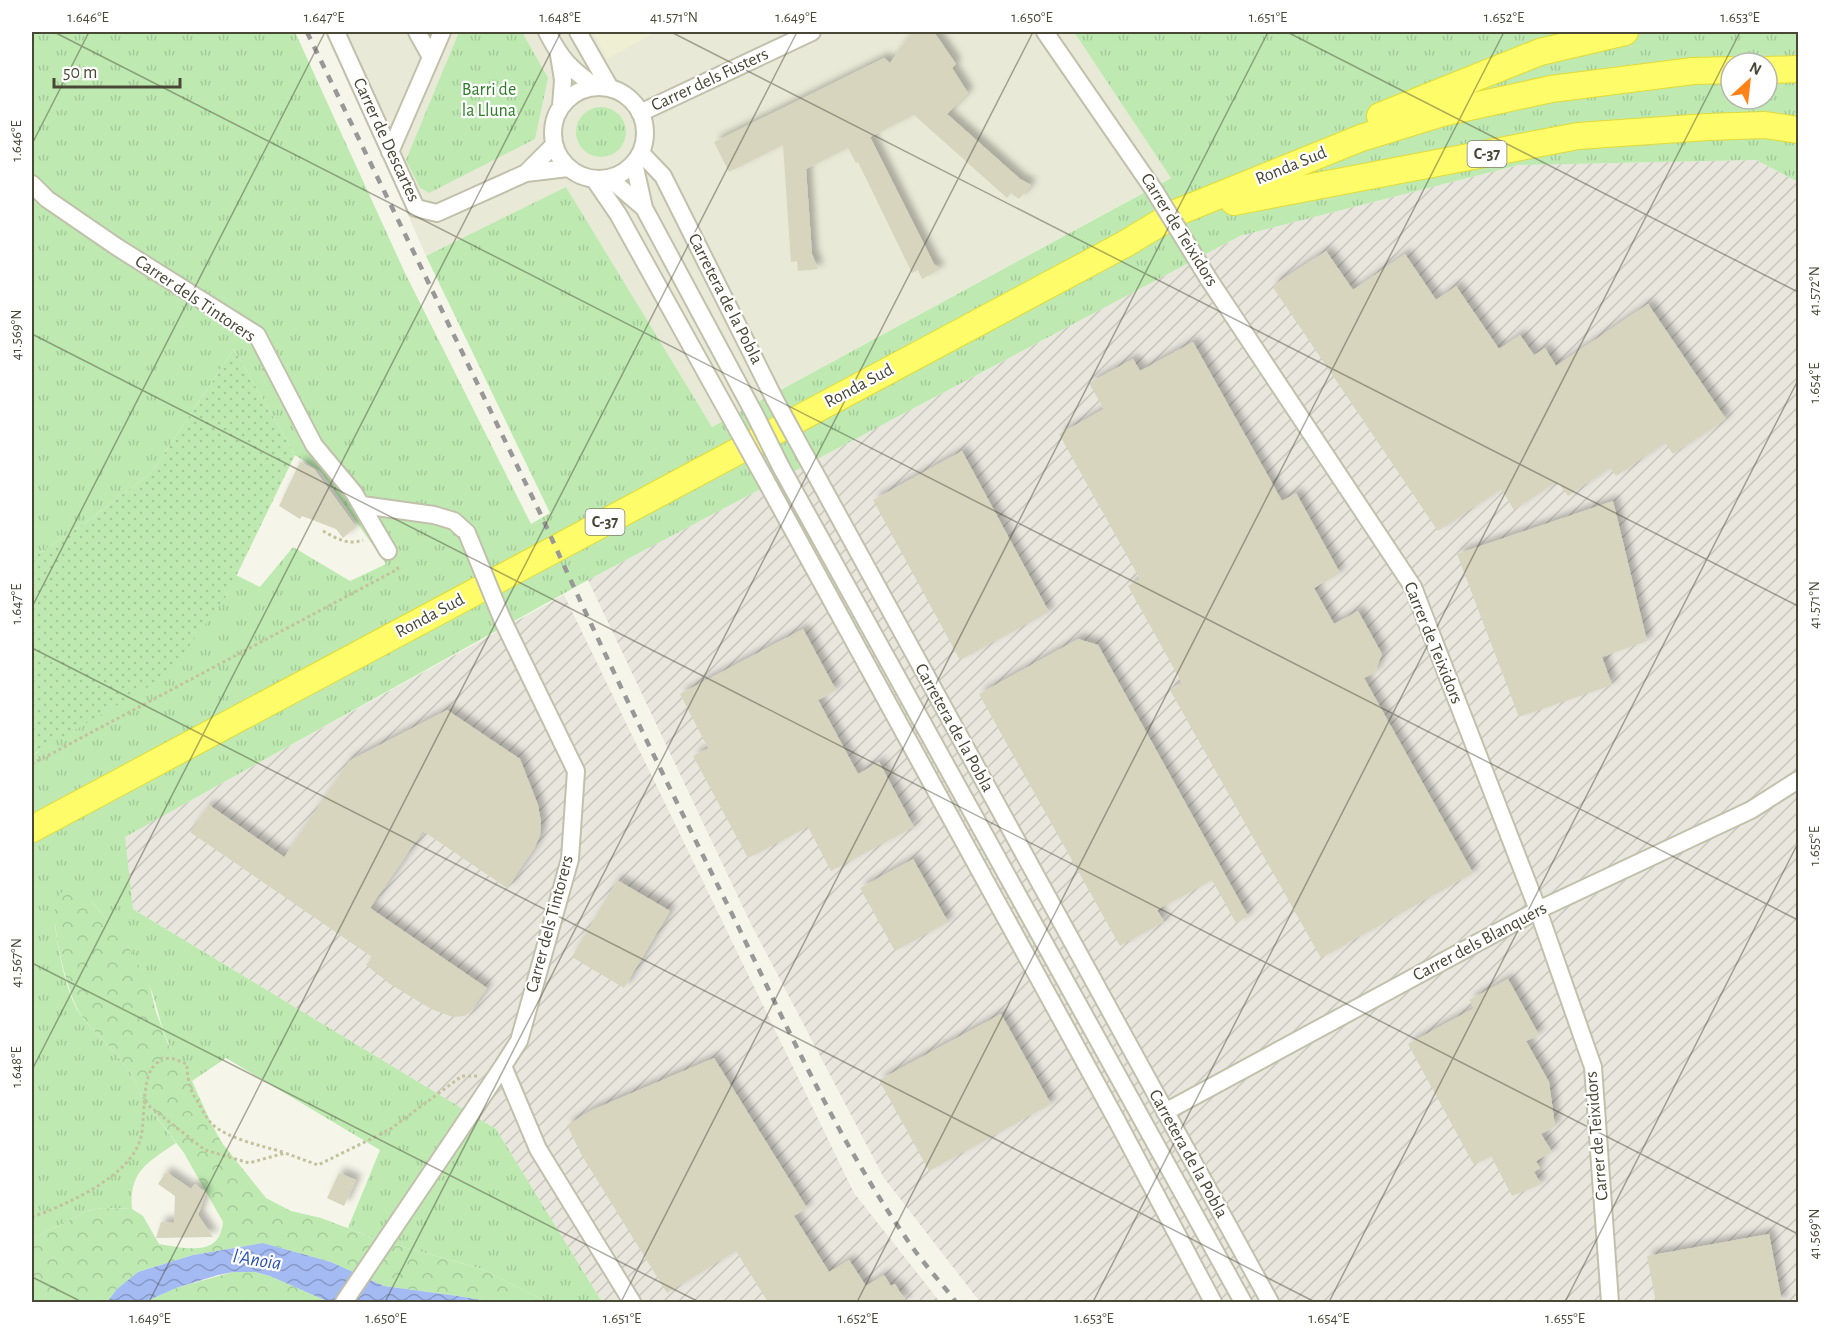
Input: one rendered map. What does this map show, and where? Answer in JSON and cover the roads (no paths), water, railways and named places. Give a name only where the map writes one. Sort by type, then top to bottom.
[{"type":"highway","name":"C-37","points":[[1178,212],[1258,161],[1373,119],[1540,52],[1625,32]]},
{"type":"highway","points":[[1779,70],[1798,69]]},
{"type":"highway","name":"Ronda Sud","points":[[32,829],[1125,244],[1178,212],[1361,138],[1442,113],[1551,89],[1693,71],[1719,70]]},
{"type":"highway","name":"C-37","points":[[1178,212],[1578,136],[1707,127],[1765,126],[1798,130]]},
{"type":"highway","points":[[32,817],[83,802]]},
{"type":"highway","points":[[32,844],[48,835],[83,802]]},
{"type":"street","name":"Carrer de Descartes","points":[[336,32],[417,208],[437,213],[526,173],[568,168]]},
{"type":"street","points":[[417,32],[431,57]]},
{"type":"street","points":[[390,152],[442,32]]},
{"type":"street","points":[[547,32],[559,55],[575,73],[627,98],[640,113],[645,140],[637,158],[623,173],[602,179],[580,176],[568,168],[559,157],[552,131],[561,106],[570,96],[582,90],[603,88]]},
{"type":"street","points":[[578,32],[603,88]]},
{"type":"street","name":"Carrer dels Fusters","points":[[640,113],[812,32]]},
{"type":"street","name":"Carrer de Teixidors","points":[[1045,32],[1154,190],[1208,278],[1413,587],[1538,910],[1593,1067],[1610,1302]]},
{"type":"street","points":[[559,55],[563,80],[561,106]]},
{"type":"street","name":"Carrer de Descartes","points":[[526,173],[554,145]]},
{"type":"street","name":"Carretera de la Pobla","points":[[637,158],[644,208],[781,467],[1243,1302]]},
{"type":"street","name":"Carretera de la Pobla","points":[[637,158],[663,176],[775,400],[1270,1302]]},
{"type":"street","points":[[602,179],[618,214],[1117,1121],[1214,1302]]},
{"type":"street","name":"Carretera de la Pobla","points":[[602,179],[644,208]]},
{"type":"street","name":"Carrer dels Tintorers","points":[[32,184],[47,198],[117,247],[257,335],[314,445],[354,493],[388,551]]},
{"type":"street","name":"Carrer dels Tintorers","points":[[344,1302],[519,1041],[570,859],[576,771],[503,621],[467,533],[454,521],[434,515],[362,505]]},
{"type":"street","name":"Carrer dels Blanquers","points":[[1165,1112],[1538,910],[1751,810],[1798,780]]},
{"type":"street","points":[[499,1071],[538,1149],[632,1302]]},
{"type":"water","name":"l'Anoia","points":[[263,1243],[331,1262],[384,1286],[492,1302],[329,1302],[270,1276],[255,1272],[233,1272],[176,1288],[145,1302],[107,1302],[117,1289],[138,1272],[193,1255]]},
{"type":"railway","points":[[307,32],[542,517],[635,717],[813,1079],[881,1200],[924,1263],[956,1302]]},
{"type":"park label","name":"Barri de la Lluna","points":[[489,100]]}]
